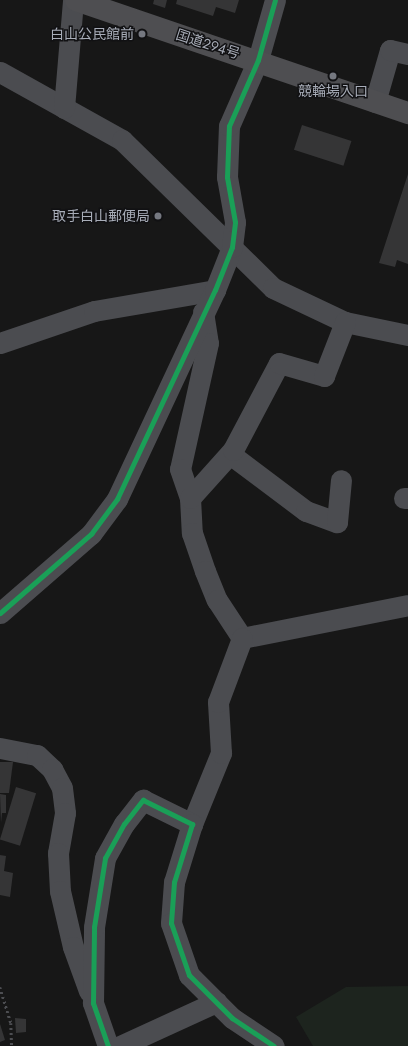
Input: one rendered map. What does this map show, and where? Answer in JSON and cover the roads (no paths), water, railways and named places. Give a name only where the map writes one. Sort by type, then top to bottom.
[{"type":"highway","name":"国道294号","points":[[76,0],[258,60],[408,113]]},
{"type":"street","points":[[64,108],[73,0]]},
{"type":"street","points":[[0,613],[91,534],[117,499],[203,312],[215,290],[232,247],[235,222],[226,152],[229,126],[258,60],[275,0]]},
{"type":"street","points":[[375,102],[390,50],[408,54]]},
{"type":"street","points":[[0,72],[122,140],[273,288],[345,322],[408,335]]},
{"type":"street","points":[[0,343],[94,311],[215,290]]},
{"type":"street","points":[[203,312],[208,343],[180,469],[190,498],[192,533],[217,600],[242,638]]},
{"type":"street","points":[[190,498],[230,454],[279,363],[324,376],[345,322]]},
{"type":"street","points":[[230,454],[306,511],[337,522],[341,480]]},
{"type":"street","points":[[242,638],[408,605]]},
{"type":"street","points":[[242,638],[218,702],[221,753],[192,824],[174,882],[171,923],[190,975],[232,1018],[274,1046]]},
{"type":"street","points":[[0,748],[37,755],[52,769],[62,788],[65,813],[58,853],[60,891],[73,947],[108,1046]]},
{"type":"street","points":[[93,1003],[94,926],[106,858],[124,824],[143,800],[192,824]]},
{"type":"street","points":[[120,1046],[216,1002]]},
{"type":"place","name":"白山公民館前","points":[[142,34]]},
{"type":"place","name":"競輪場入口","points":[[333,76]]},
{"type":"place","name":"取手白山郵便局","points":[[158,216]]}]
